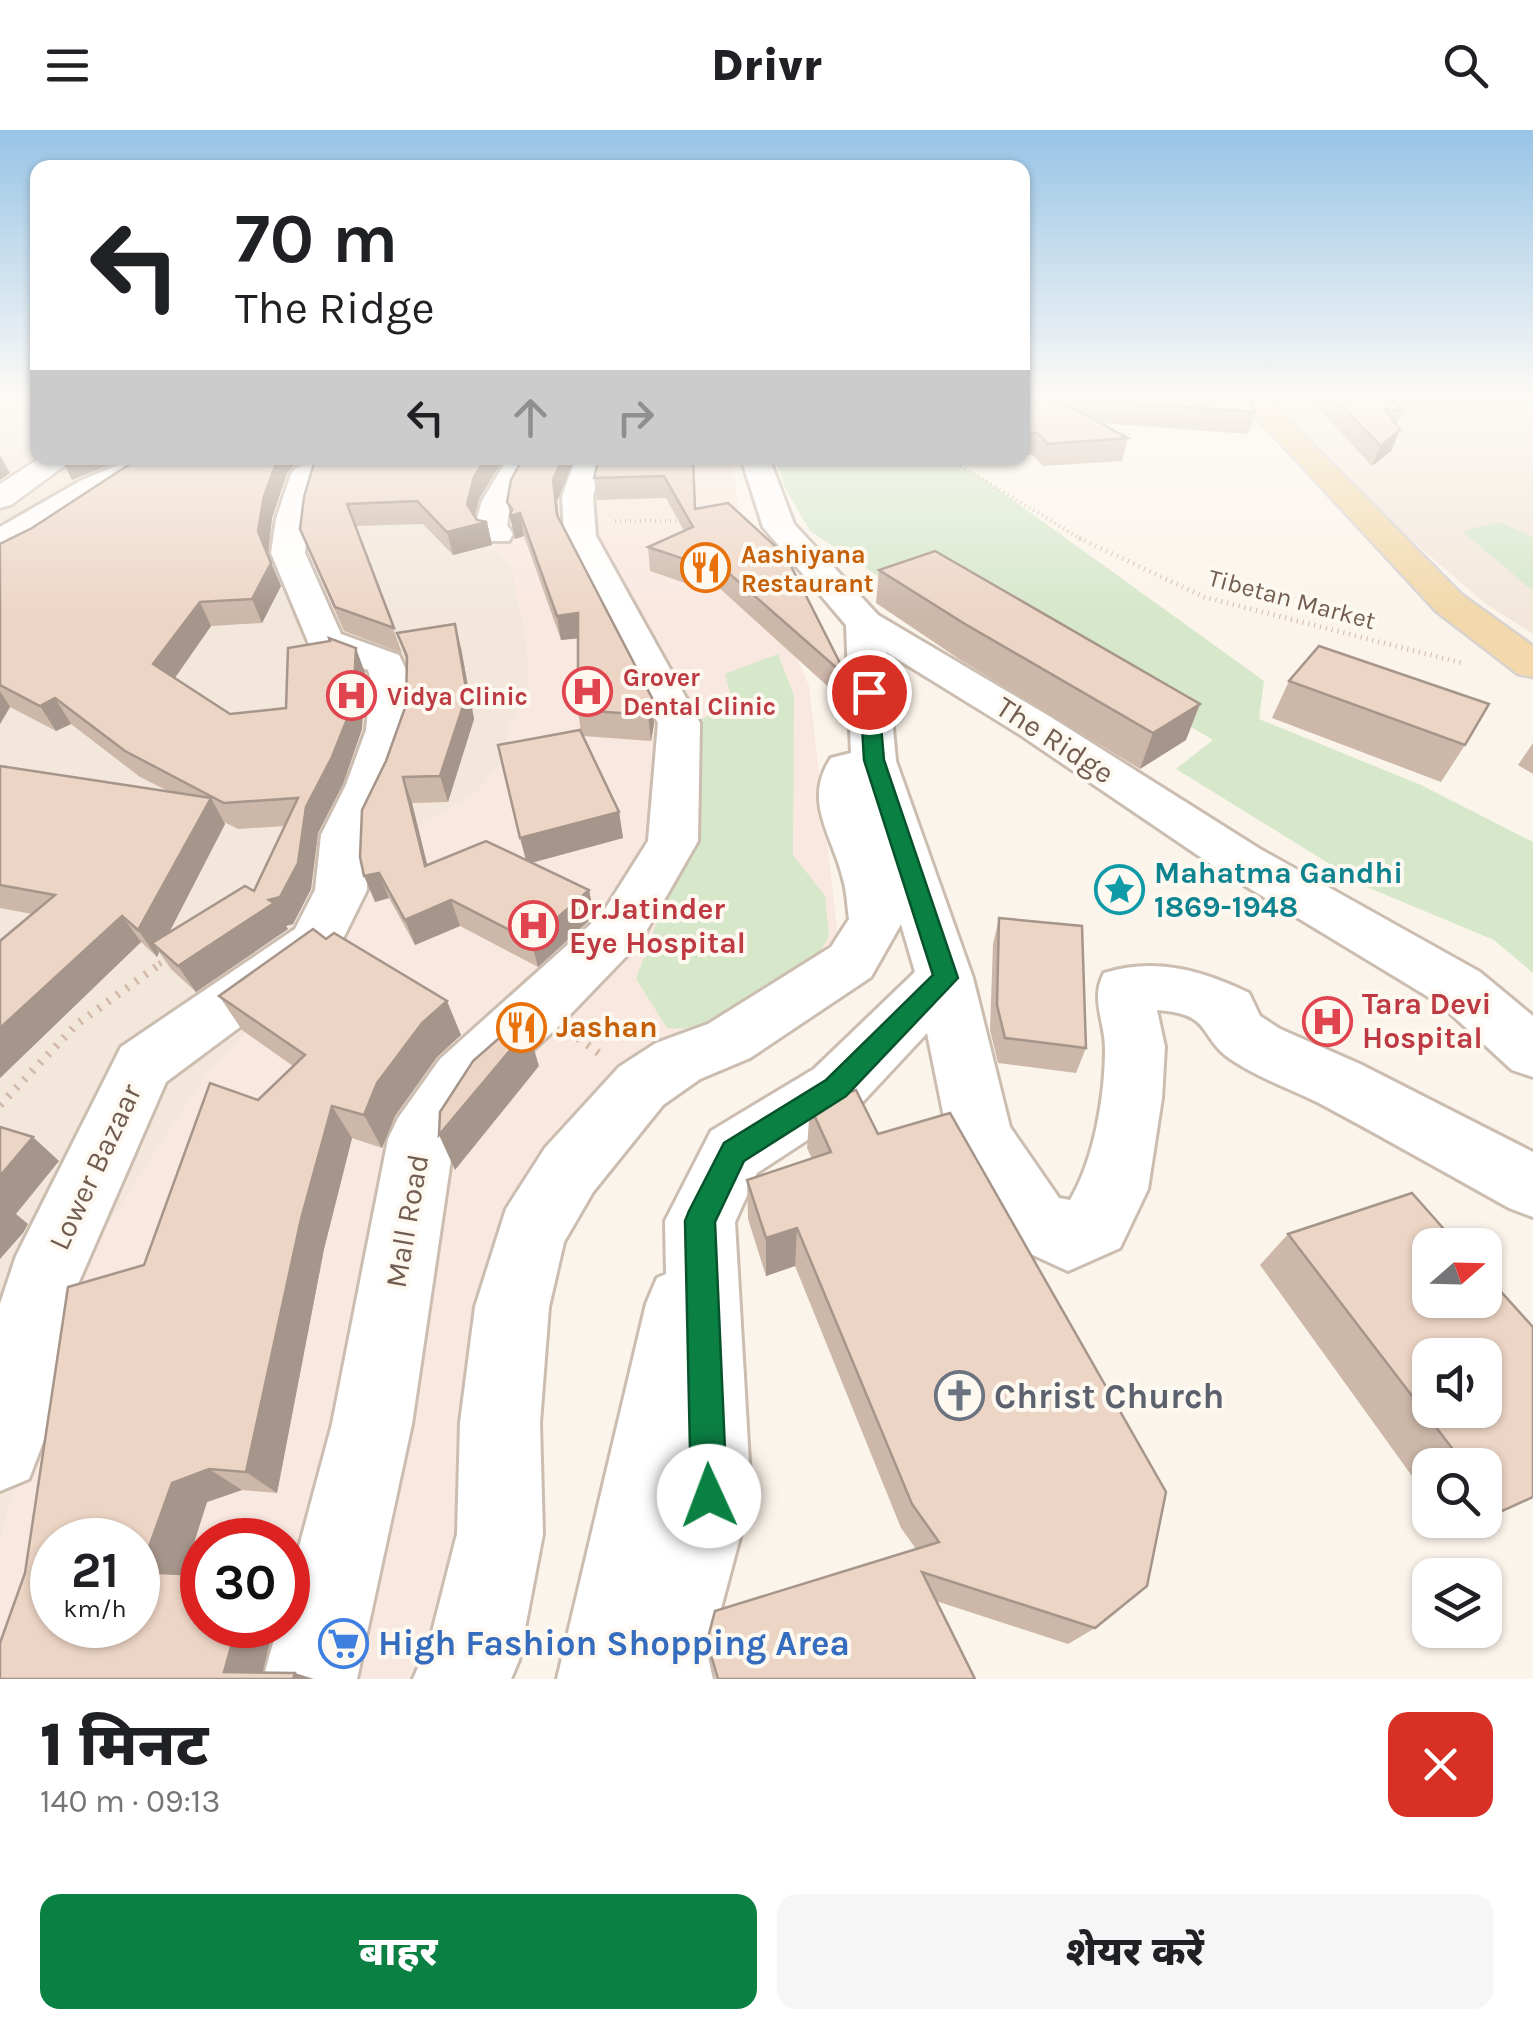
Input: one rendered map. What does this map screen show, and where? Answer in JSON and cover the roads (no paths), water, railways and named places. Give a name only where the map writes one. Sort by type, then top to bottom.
[{"type":"main road","points":[[0,498],[42,470]]},
{"type":"main road","points":[[1321,470],[1449,603],[1533,664]]},
{"type":"street","points":[[0,540],[91,487],[130,470]]},
{"type":"street","name":"Lower Bazaar","points":[[0,1450],[10,1424],[42,1282],[142,1065],[315,943],[340,890],[345,835],[369,785],[388,730],[390,680],[385,662],[324,642],[304,582],[288,553],[292,519],[306,474],[317,470]]},
{"type":"street","points":[[497,534],[491,525],[497,500],[515,470]]},
{"type":"street","name":"Mall Road","points":[[310,1679],[372,1424],[420,1139],[462,1076],[540,1008],[621,928],[673,841],[679,723],[603,585],[577,521],[583,470]]},
{"type":"street","name":"The Ridge","points":[[758,470],[779,528],[865,623],[1034,724],[1242,861],[1460,988],[1533,1052]]},
{"type":"street","points":[[865,623],[874,760],[946,978],[980,1137],[1034,1222],[1068,1236],[1095,1224],[1114,1189],[1131,1098],[1135,1047],[1124,990],[1147,986],[1198,992],[1228,1009],[1237,1032],[1258,1047],[1338,1082],[1533,1186]]},
{"type":"street","points":[[460,1679],[472,1660],[500,1534],[500,1423],[512,1307],[530,1232],[569,1170],[641,1086],[678,1060],[729,1042],[851,962],[876,920],[869,879],[840,806],[847,768],[874,760]]},
{"type":"street","points":[[604,1679],[700,1221],[734,1152],[836,1088],[946,978]]},
{"type":"street","points":[[666,1679],[662,1657],[709,1496],[700,1221]]},
{"type":"place","name":"Aashiyana Restaurant","points":[[706,568]]},
{"type":"place","name":"Grover Dental Clinic","points":[[588,691]]},
{"type":"place","name":"Vidya Clinic","points":[[352,696]]},
{"type":"place","name":"Mahatma Gandhi 1869-1948","points":[[1119,890]]},
{"type":"place","name":"Dr.Jatinder Eye Hospital","points":[[534,926]]},
{"type":"place","name":"Tara Devi Hospital","points":[[1327,1021]]},
{"type":"place","name":"Jashan","points":[[521,1027]]},
{"type":"place","name":"Christ Church","points":[[959,1396]]},
{"type":"place","name":"High Fashion Shopping Area","points":[[343,1643]]}]
